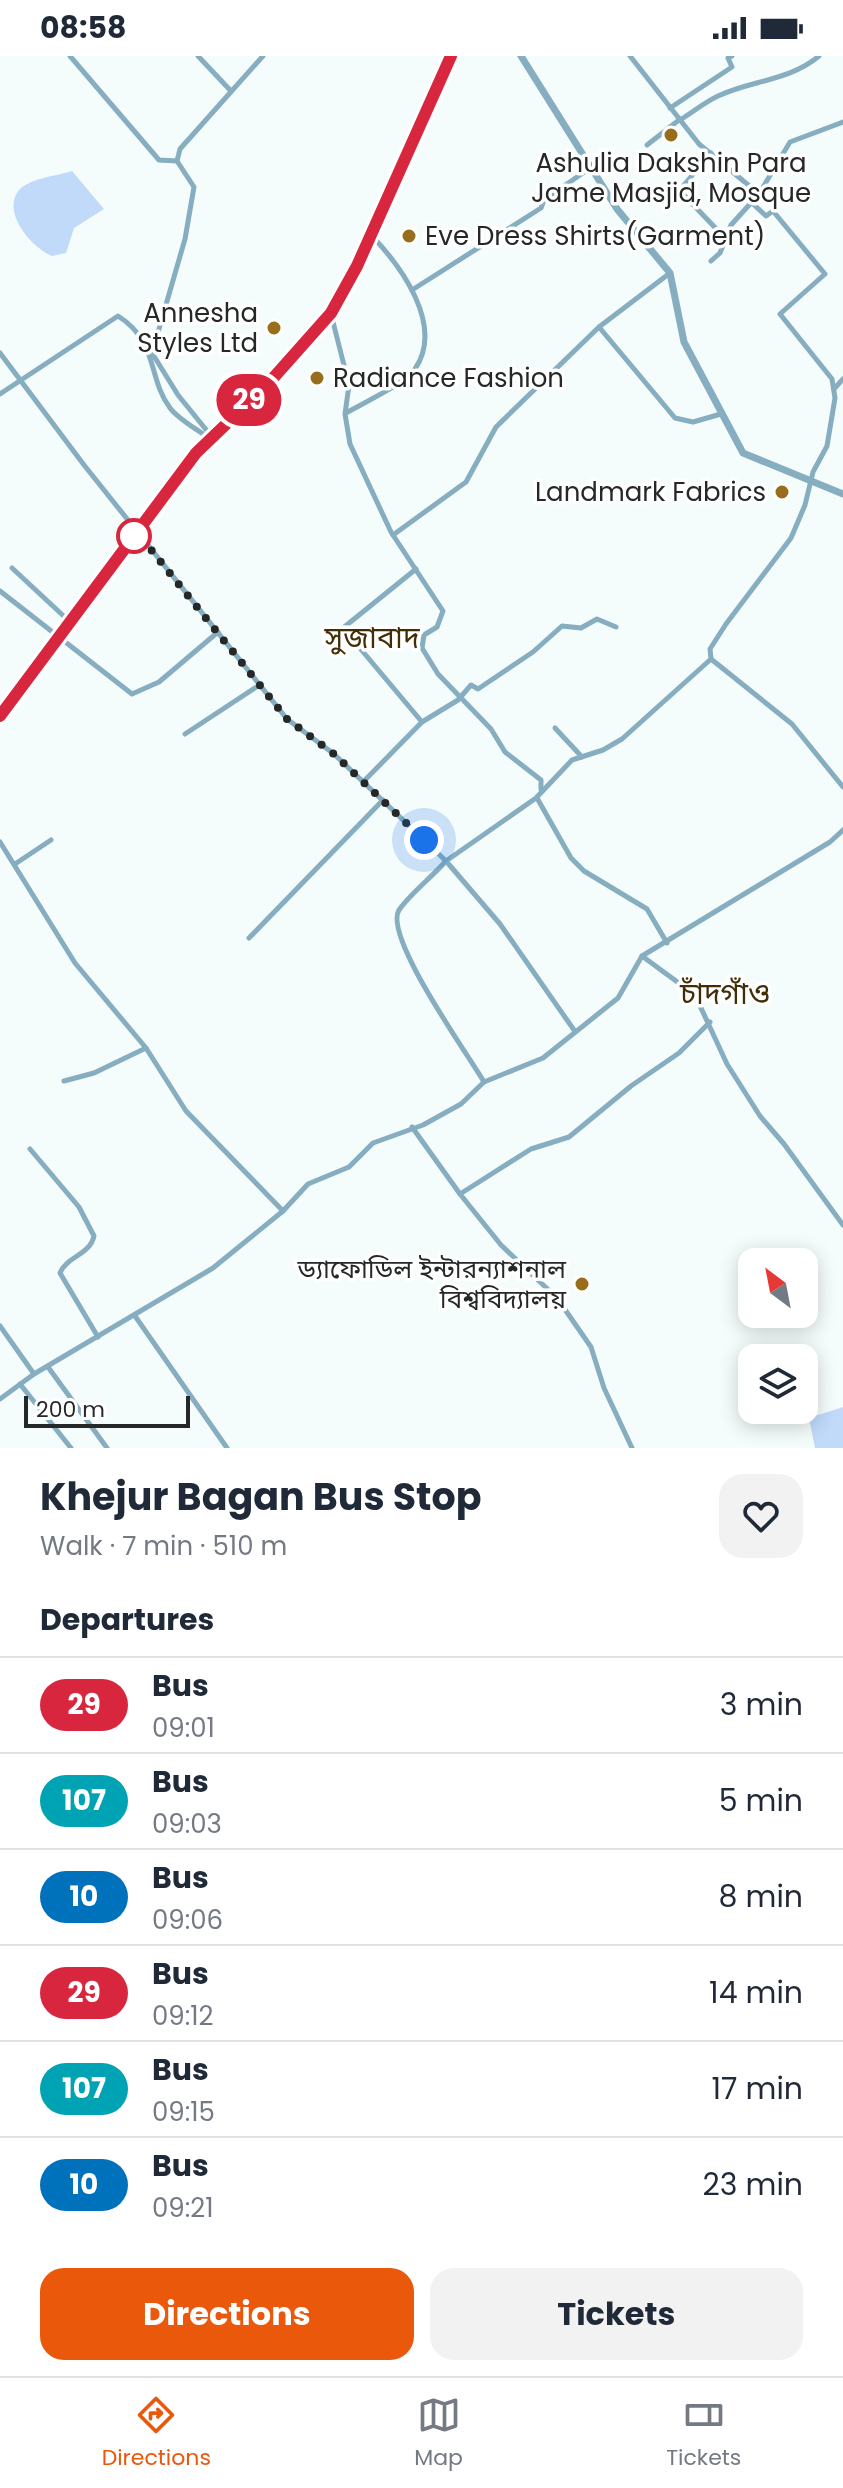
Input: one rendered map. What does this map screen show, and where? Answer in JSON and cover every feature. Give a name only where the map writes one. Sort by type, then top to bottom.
[{"type":"highway","points":[[0,716],[136,532],[211,438],[267,385],[331,313],[371,235],[451,56]]},
{"type":"street","points":[[70,56],[159,160],[177,161]]},
{"type":"street","points":[[198,56],[230,90]]},
{"type":"street","points":[[211,438],[178,395],[152,353],[185,239],[194,187],[177,161],[180,149],[263,56]]},
{"type":"street","points":[[521,56],[617,209],[670,273],[684,342],[743,453],[843,494]]},
{"type":"street","points":[[630,56],[679,121],[759,194]]},
{"type":"street","points":[[670,108],[732,67],[728,58],[732,56]]},
{"type":"street","points":[[647,145],[720,95],[782,78],[806,67],[819,56]]},
{"type":"street","points":[[711,261],[720,253],[725,238],[759,194],[790,142],[843,122]]},
{"type":"street","points":[[711,153],[684,185],[687,188],[682,193],[725,238]]},
{"type":"street","points":[[412,290],[541,208],[544,200],[590,168]]},
{"type":"street","points":[[751,202],[766,216],[773,211],[825,274],[780,314],[832,379],[834,390],[827,446],[810,480],[805,505],[791,538],[726,624],[710,649],[711,659],[792,724],[843,787]]},
{"type":"street","points":[[345,414],[414,371],[421,354],[424,328],[412,290],[393,258],[371,235]]},
{"type":"street","points":[[393,535],[466,482],[496,427],[599,327],[670,273]]},
{"type":"street","points":[[331,313],[349,385],[345,414],[350,444],[393,535],[443,611],[441,623],[424,635],[422,648],[438,674],[491,729],[505,752],[541,780],[543,785],[536,798]]},
{"type":"street","points":[[0,394],[118,316],[134,326],[171,409],[211,438]]},
{"type":"street","points":[[599,327],[675,418],[693,422],[721,414]]},
{"type":"street","points":[[0,353],[258,686],[287,719],[334,754],[446,861],[500,924],[574,1030]]},
{"type":"street","points":[[834,390],[843,379]]},
{"type":"street","points":[[12,568],[70,622]]},
{"type":"street","points":[[416,569],[345,623],[343,630],[422,722]]},
{"type":"street","points":[[0,591],[132,694],[159,682],[218,632]]},
{"type":"street","points":[[364,781],[422,722],[454,703],[471,685],[478,689],[533,652],[562,626],[581,628],[597,619],[616,627]]},
{"type":"street","points":[[484,1082],[413,970],[396,926],[398,911],[446,861],[536,798],[561,770],[622,739],[711,659]]},
{"type":"street","points":[[185,734],[258,686]]},
{"type":"street","points":[[555,728],[582,757]]},
{"type":"street","points":[[536,798],[571,858],[584,871],[647,909],[667,943]]},
{"type":"street","points":[[249,938],[383,800]]},
{"type":"street","points":[[0,1399],[34,1374],[213,1268],[283,1211],[308,1184],[349,1167],[373,1143],[423,1125],[461,1104],[484,1082],[543,1058],[574,1030],[618,998],[642,956],[830,842],[843,830]]},
{"type":"street","points":[[15,864],[51,840]]},
{"type":"street","points":[[0,842],[75,963],[146,1048],[186,1111],[283,1211]]},
{"type":"street","points":[[642,956],[695,995],[727,1064],[760,1116],[843,1225]]},
{"type":"street","points":[[460,1194],[531,1149],[569,1137],[631,1086],[679,1053],[710,1022]]},
{"type":"street","points":[[64,1081],[94,1073],[146,1048]]},
{"type":"street","points":[[412,1127],[501,1245],[557,1298],[591,1347],[604,1388],[632,1448]]},
{"type":"street","points":[[30,1149],[79,1207],[94,1236],[90,1247],[68,1262],[60,1273],[98,1337]]},
{"type":"street","points":[[135,1316],[227,1448]]},
{"type":"street","points":[[0,1326],[34,1374]]},
{"type":"street","points":[[48,1367],[107,1448]]},
{"type":"street","points":[[20,1384],[71,1448]]},
{"type":"water","points":[[72,171],[104,209],[74,228],[66,253],[52,256],[27,237],[16,217],[15,198],[20,189],[31,182]]},
{"type":"water","points":[[843,1407],[843,1448],[815,1448],[810,1424],[818,1424],[818,1415]]},
{"type":"bus line","name":"29","points":[[0,716],[196,453],[267,385],[331,313],[357,266],[427,103],[451,56]]},
{"type":"place","name":"Ashulia Dakshin Para Jame Masjid, Mosque","points":[[671,135]]},
{"type":"place","name":"Eve Dress Shirts(Garment)","points":[[409,236]]},
{"type":"place","name":"Annesha Styles Ltd","points":[[274,328]]},
{"type":"place","name":"Radiance Fashion","points":[[317,378]]},
{"type":"place","name":"Landmark Fabrics","points":[[782,492]]},
{"type":"place","name":"ড্যাফোডিল ইন্টারন্যাশনাল বিশ্ববিদ্যালয়","points":[[582,1284]]},
{"type":"district","name":"সুজাবাদ","points":[[372,638]]},
{"type":"district","name":"চাঁদগাঁও","points":[[725,994]]},
{"type":"route","points":[[134,536],[136,532],[287,719],[334,754],[424,840]]}]
